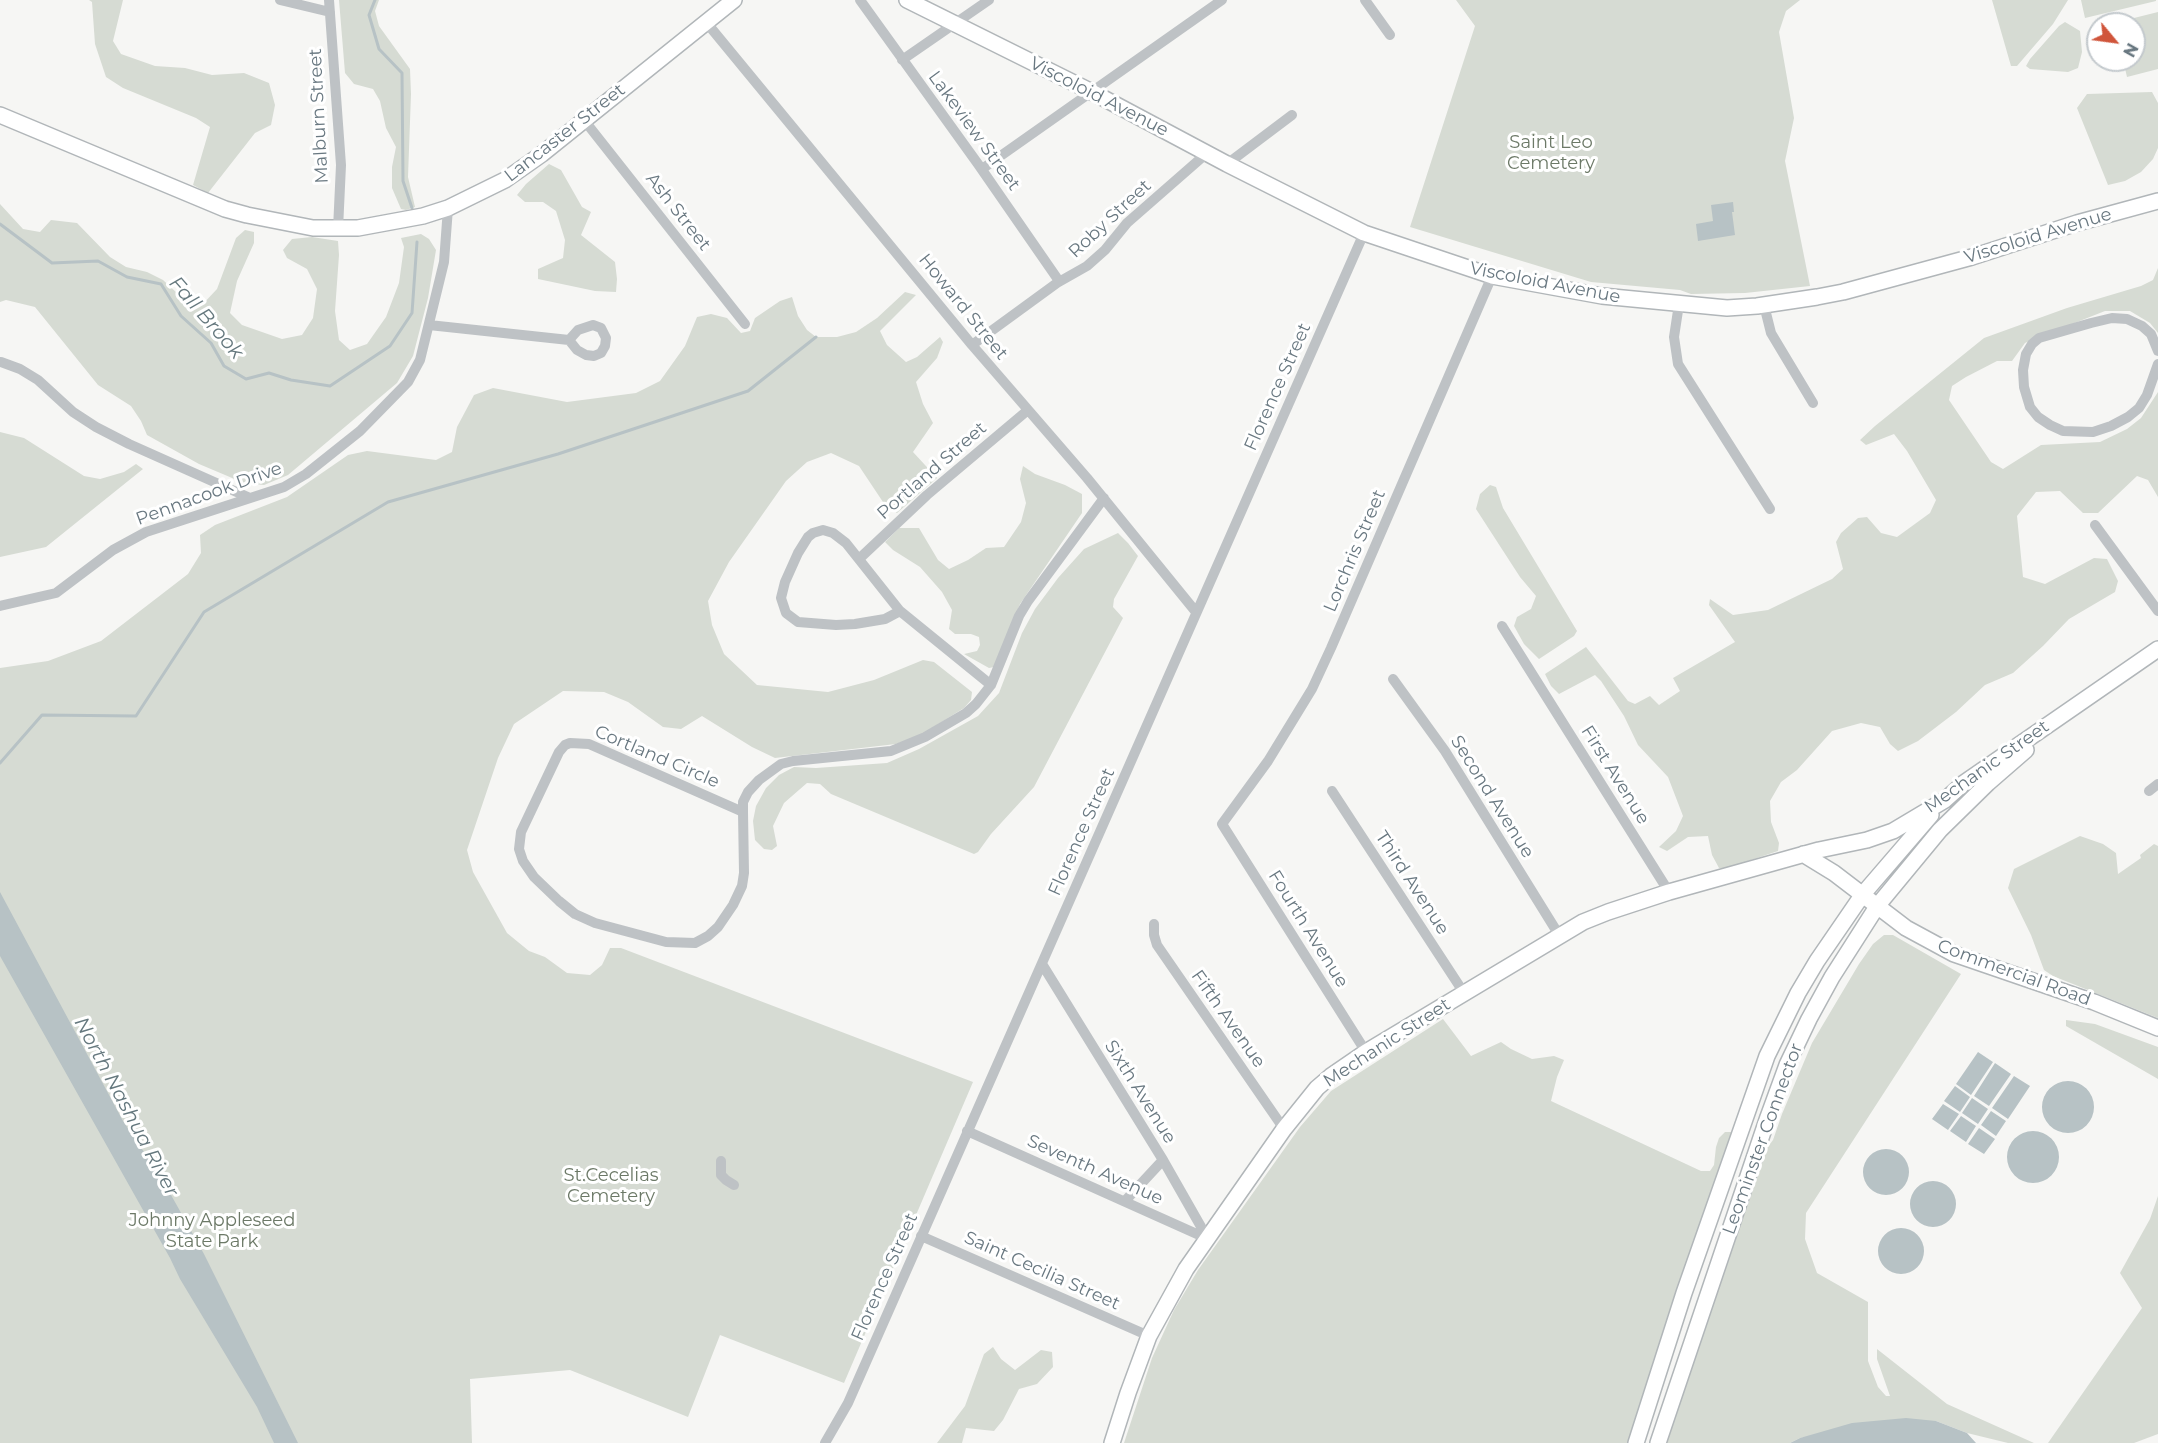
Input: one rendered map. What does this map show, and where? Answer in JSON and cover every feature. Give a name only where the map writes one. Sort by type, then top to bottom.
[{"type":"main road","name":"Lancaster Street","points":[[0,115],[225,209],[291,225],[339,230],[401,221],[448,208],[505,180],[542,154],[734,0]]},
{"type":"main road","name":"Viscoloid Avenue","points":[[907,0],[1090,91],[1364,233],[1492,276],[1602,296],[1727,308],[1764,305],[1843,292],[2158,201]]},
{"type":"main road","name":"Mechanic Street","points":[[1112,1443],[1149,1336],[1186,1269],[1284,1129],[1317,1088],[1331,1076],[1366,1052],[1559,935],[1597,916],[1669,892],[1893,831],[1945,800],[1964,783],[2158,649]]},
{"type":"main road","name":"Leominster Connector","points":[[1658,1443],[1787,1065],[1832,977],[1878,905],[1940,830],[1988,783],[2061,722],[2072,710]]},
{"type":"main road","name":"Leominster Connector","points":[[1635,1443],[1684,1293],[1767,1056],[1803,985],[1863,894],[1921,824],[1945,800]]},
{"type":"main road","points":[[1803,854],[1878,905]]},
{"type":"main road","name":"Commercial Road","points":[[1878,905],[1913,932],[1953,954],[2094,1002],[2158,1028]]},
{"type":"street","points":[[280,0],[330,6]]},
{"type":"street","name":"Lakeview Street","points":[[860,0],[982,169],[1059,281]]},
{"type":"street","points":[[902,60],[989,0]]},
{"type":"street","points":[[982,169],[1222,0]]},
{"type":"street","points":[[1365,0],[1390,35]]},
{"type":"street","name":"Malburn Street","points":[[330,6],[341,165],[339,230]]},
{"type":"street","name":"Howard Street","points":[[706,22],[972,345],[1104,498],[1196,612]]},
{"type":"street","points":[[1227,164],[1292,115]]},
{"type":"street","name":"Ash Street","points":[[584,120],[745,324]]},
{"type":"street","name":"Roby Street","points":[[972,345],[1059,281],[1087,266],[1105,250],[1127,223],[1207,153]]},
{"type":"street","name":"Pennacook Drive","points":[[0,606],[56,593],[113,550],[146,532],[284,487],[306,474],[360,431],[414,373],[429,325],[444,262],[448,208]]},
{"type":"street","name":"Florence Street","points":[[825,1443],[848,1403],[1364,233]]},
{"type":"street","name":"Lorchris Street","points":[[1222,824],[1284,738],[1317,678],[1492,276]]},
{"type":"street","points":[[1679,304],[1674,337],[1678,364],[1770,509]]},
{"type":"street","points":[[1764,305],[1771,333],[1813,403]]},
{"type":"street","points":[[2158,351],[2151,334],[2142,326],[2127,320],[2112,318],[2091,322],[2039,338],[2032,344],[2026,354],[2023,370],[2024,387],[2030,407],[2050,426],[2063,431],[2093,432],[2111,426],[2139,408],[2147,395],[2158,364]]},
{"type":"street","points":[[429,325],[569,340]]},
{"type":"street","points":[[1,362],[20,369],[38,380],[73,412],[96,427],[250,498]]},
{"type":"street","name":"Portland Street","points":[[860,558],[927,495],[1028,410]]},
{"type":"street","name":"Cortland Circle","points":[[743,812],[589,744],[570,743],[559,752],[521,831],[519,849],[523,861],[534,877],[575,914],[666,942],[695,943],[708,936],[718,927],[733,905],[742,886],[744,873],[743,802],[748,792],[776,767],[793,761],[891,751],[925,737],[966,713],[991,685],[1019,616],[1036,588],[1104,498]]},
{"type":"street","points":[[2095,525],[2158,611]]},
{"type":"street","points":[[900,611],[885,619],[836,625],[798,622],[786,613],[781,598],[785,582],[798,553],[813,533],[824,530],[833,533],[860,558],[900,611],[991,685]]},
{"type":"street","name":"First Avenue","points":[[1502,626],[1669,892]]},
{"type":"street","name":"Second Avenue","points":[[1393,679],[1444,751],[1559,935]]},
{"type":"street","name":"Third Avenue","points":[[1332,791],[1464,993]]},
{"type":"street","name":"Fourth Avenue","points":[[1222,824],[1366,1052]]},
{"type":"street","name":"Fifth Avenue","points":[[1155,924],[1154,934],[1157,945],[1284,1129]]},
{"type":"street","name":"Sixth Avenue","points":[[1042,964],[1163,1160],[1208,1239]]},
{"type":"street","name":"Seventh Avenue","points":[[967,1131],[1208,1239]]},
{"type":"street","points":[[1125,1201],[1163,1160]]},
{"type":"street","points":[[721,1161],[722,1175],[734,1185]]},
{"type":"street","name":"Saint Cecilia Street","points":[[921,1236],[1149,1336]]},
{"type":"green space","points":[[89,0],[123,0],[113,41],[121,54],[155,66],[185,68],[212,75],[244,73],[269,83],[275,105],[271,125],[255,133],[208,193],[193,185],[210,127],[196,118],[123,88],[106,77],[95,44],[92,2]]},
{"type":"green space","points":[[339,0],[379,0],[375,11],[379,26],[410,69],[408,177],[415,207],[401,209],[392,188],[392,167],[396,147],[386,128],[380,101],[373,89],[354,84],[345,73]]},
{"type":"green space","name":"Saint Leo Cemetery","points":[[1456,0],[1800,0],[1786,11],[1779,32],[1794,118],[1785,161],[1810,286],[1745,293],[1691,294],[1680,290],[1591,282],[1410,227],[1475,26]]},
{"type":"green space","points":[[1992,0],[2068,0],[2053,24],[2017,66],[2011,66]]},
{"type":"green space","points":[[2081,0],[2156,0],[2110,12],[2086,12],[2085,18]]},
{"type":"green space","points":[[2158,12],[2158,69],[2127,77],[2126,72],[2146,72],[2146,15]]},
{"type":"green space","points":[[2065,22],[2080,31],[2082,52],[2078,68],[2068,72],[2030,69],[2026,66],[2059,26]]},
{"type":"green space","points":[[2152,92],[2158,103],[2158,148],[2153,159],[2141,172],[2125,181],[2108,185],[2077,108],[2087,94]]},
{"type":"green space","points":[[549,164],[561,170],[582,207],[591,212],[581,235],[615,262],[616,292],[595,291],[538,279],[538,269],[563,258],[565,240],[556,211],[543,202],[525,202],[517,195]]},
{"type":"green space","points":[[0,204],[23,229],[40,232],[51,220],[77,223],[110,257],[126,267],[147,272],[163,280],[190,305],[202,305],[217,289],[236,238],[245,230],[254,232],[254,243],[237,281],[230,313],[242,325],[282,339],[302,335],[313,318],[317,289],[307,269],[287,258],[283,250],[292,239],[312,237],[338,241],[335,311],[339,340],[350,350],[367,344],[386,317],[399,283],[404,247],[401,238],[421,234],[429,239],[436,250],[428,298],[413,356],[397,383],[288,475],[264,485],[244,483],[199,464],[147,435],[131,406],[98,385],[35,307],[6,300],[0,302]]},
{"type":"green space","points":[[2158,268],[2158,333],[2150,323],[2130,311],[2105,311],[2025,343],[2012,361],[1997,361],[1952,386],[1949,400],[1991,462],[2003,469],[2041,445],[2100,442],[2127,429],[2141,418],[2158,392],[2158,497],[2148,480],[2137,476],[2098,513],[2083,513],[2060,491],[2036,492],[2017,516],[2023,577],[2045,584],[2094,558],[2107,559],[2118,581],[2115,592],[2069,619],[2013,673],[1985,685],[1956,712],[1918,741],[1898,751],[1890,744],[1880,727],[1861,723],[1832,731],[1797,770],[1781,782],[1770,801],[1771,822],[1779,843],[1778,851],[1727,868],[1719,868],[1712,855],[1708,836],[1688,837],[1667,851],[1659,847],[1676,831],[1683,816],[1668,777],[1638,745],[1624,716],[1595,675],[1559,694],[1551,686],[1545,674],[1586,647],[1628,701],[1635,704],[1650,696],[1659,705],[1680,691],[1673,678],[1735,642],[1709,605],[1710,599],[1733,615],[1768,610],[1832,579],[1843,569],[1836,542],[1841,533],[1858,518],[1867,517],[1881,533],[1897,537],[1930,513],[1936,500],[1907,451],[1894,434],[1866,445],[1860,440],[1875,426],[1984,338],[2067,308],[2141,286],[2153,280]]},
{"type":"green space","points":[[905,292],[916,295],[880,331],[887,345],[906,362],[917,357],[940,337],[943,342],[937,358],[916,382],[923,404],[933,423],[913,452],[937,478],[897,513],[885,505],[859,466],[831,453],[807,462],[786,481],[729,562],[708,601],[712,625],[724,654],[757,685],[828,692],[874,680],[923,660],[934,662],[972,692],[971,700],[964,708],[919,736],[896,744],[775,758],[752,747],[702,716],[681,729],[663,727],[628,702],[604,692],[563,691],[514,724],[498,758],[467,850],[473,872],[507,933],[529,951],[545,957],[567,973],[590,975],[602,965],[610,948],[621,948],[973,1082],[844,1383],[720,1335],[688,1417],[570,1370],[470,1379],[472,1443],[0,1443],[0,668],[48,661],[101,641],[188,574],[201,553],[200,535],[215,525],[287,497],[348,455],[367,451],[436,460],[452,452],[457,427],[474,395],[493,388],[567,402],[636,393],[660,381],[685,346],[697,317],[711,314],[727,318],[741,333],[750,331],[755,318],[780,301],[792,297],[798,316],[807,330],[816,337],[837,337],[856,332],[877,318]]},
{"type":"green space","points":[[0,432],[24,438],[84,476],[100,479],[124,472],[136,464],[143,469],[46,547],[0,557]]},
{"type":"green space","points":[[1023,466],[1035,474],[1082,494],[1082,513],[1020,604],[994,667],[989,668],[964,654],[977,651],[980,645],[979,637],[971,634],[955,634],[949,629],[952,610],[942,592],[920,567],[893,550],[885,542],[899,528],[919,528],[938,560],[949,569],[986,548],[1004,547],[1021,522],[1026,503],[1020,479]]},
{"type":"green space","points":[[1490,485],[1496,487],[1503,508],[1577,631],[1574,636],[1539,659],[1524,644],[1514,626],[1517,617],[1531,609],[1536,596],[1520,577],[1476,509],[1480,494]]},
{"type":"green space","points":[[1118,533],[1138,556],[1114,599],[1113,607],[1123,618],[1034,787],[991,834],[978,852],[974,854],[831,794],[820,784],[807,783],[784,803],[773,826],[777,846],[772,850],[764,849],[755,840],[753,821],[756,806],[766,788],[779,775],[794,767],[816,768],[887,763],[919,749],[978,716],[999,693],[1022,633],[1035,609],[1058,578],[1084,549]]},
{"type":"green space","points":[[2080,836],[2103,844],[2116,853],[2118,874],[2141,858],[2140,855],[2154,844],[2158,846],[2158,1018],[2053,976],[2044,970],[2031,935],[2008,888],[2014,869]]},
{"type":"green space","points":[[1884,935],[1893,935],[1961,974],[1806,1213],[1805,1239],[1817,1273],[1868,1302],[1868,1361],[1878,1387],[1886,1396],[1890,1396],[1877,1359],[1877,1349],[1947,1404],[2034,1443],[2008,1443],[1967,1433],[1936,1421],[1800,1438],[1790,1443],[1666,1443],[1767,1148],[1773,1140],[1812,1043],[1859,964],[1873,944]]},
{"type":"green space","points":[[1443,1019],[1471,1056],[1501,1042],[1532,1059],[1554,1056],[1564,1060],[1551,1101],[1701,1171],[1710,1171],[1714,1165],[1719,1138],[1725,1132],[1735,1132],[1630,1443],[1124,1443],[1152,1358],[1174,1310],[1198,1270],[1300,1127],[1331,1091]]},
{"type":"green space","points":[[2066,1020],[2095,1024],[2158,1047],[2158,1079],[2066,1026]]},
{"type":"green space","points":[[2158,1196],[2158,1434],[2134,1443],[2048,1443],[2142,1308],[2120,1273],[2150,1219]]},
{"type":"green space","points":[[993,1347],[1001,1359],[1015,1370],[1041,1350],[1052,1352],[1053,1367],[1037,1384],[1019,1389],[1003,1420],[994,1431],[966,1428],[962,1443],[937,1443],[965,1406],[984,1354]]},
{"type":"shaded area","points":[[1733,202],[1735,235],[1698,241],[1696,224],[1713,221],[1711,205]]},
{"type":"shaded area","points":[[0,892],[123,1121],[161,1177],[204,1254],[298,1443],[274,1443],[257,1407],[180,1279],[0,956]]},
{"type":"shaded area","points":[[1978,1052],[1993,1062],[1971,1095],[1956,1084]]},
{"type":"shaded area","points":[[1995,1063],[2011,1074],[1989,1106],[1974,1096]]},
{"type":"shaded area","points":[[2014,1076],[2030,1086],[2008,1119],[1992,1108]]},
{"type":"shaded area","points":[[2063,1081],[2073,1081],[2087,1088],[2094,1107],[2087,1126],[2073,1133],[2063,1133],[2053,1129],[2046,1122],[2042,1112],[2042,1102],[2046,1092],[2053,1085]]},
{"type":"shaded area","points":[[1955,1086],[1970,1097],[1960,1112],[1944,1101]]},
{"type":"shaded area","points":[[1972,1098],[1988,1109],[1978,1124],[1962,1113]]},
{"type":"shaded area","points":[[1943,1104],[1959,1114],[1948,1130],[1932,1119]]},
{"type":"shaded area","points":[[1991,1111],[2006,1121],[1996,1136],[1981,1125]]},
{"type":"shaded area","points":[[1961,1116],[1976,1126],[1966,1142],[1950,1131]]},
{"type":"shaded area","points":[[1979,1128],[1995,1139],[1984,1154],[1968,1144]]},
{"type":"shaded area","points":[[2028,1131],[2038,1131],[2052,1138],[2059,1157],[2052,1176],[2038,1183],[2028,1183],[2018,1179],[2011,1172],[2007,1162],[2007,1152],[2011,1142],[2018,1135]]},
{"type":"shaded area","points":[[1886,1149],[1902,1156],[1909,1172],[1902,1188],[1886,1195],[1870,1188],[1863,1172],[1870,1156]]},
{"type":"shaded area","points":[[1933,1181],[1949,1188],[1956,1204],[1949,1220],[1933,1227],[1917,1220],[1910,1204],[1917,1188]]},
{"type":"shaded area","points":[[1901,1228],[1917,1235],[1924,1251],[1917,1267],[1901,1274],[1885,1267],[1878,1251],[1885,1235]]},
{"type":"shaded area","points":[[1906,1418],[1936,1421],[1967,1433],[1976,1443],[1790,1443],[1852,1423]]},
{"type":"waterway","name":"Fall Brook","points":[[375,0],[369,15],[379,49],[402,73],[403,181],[412,208]]},
{"type":"waterway","name":"Fall Brook","points":[[0,224],[52,263],[98,261],[127,277],[161,284],[181,316],[211,343],[224,366],[246,379],[269,373],[291,380],[330,386],[390,346],[412,313],[417,242]]},
{"type":"waterway","points":[[0,763],[42,715],[136,716],[204,612],[388,502],[558,454],[748,391],[816,337]]},
{"type":"water label","name":"North Nashua River","points":[[126,1107]]},
{"type":"park label","name":"St.Cecelias Cemetery","points":[[611,1186]]},
{"type":"park label","name":"Johnny Appleseed State Park","points":[[212,1231]]}]
